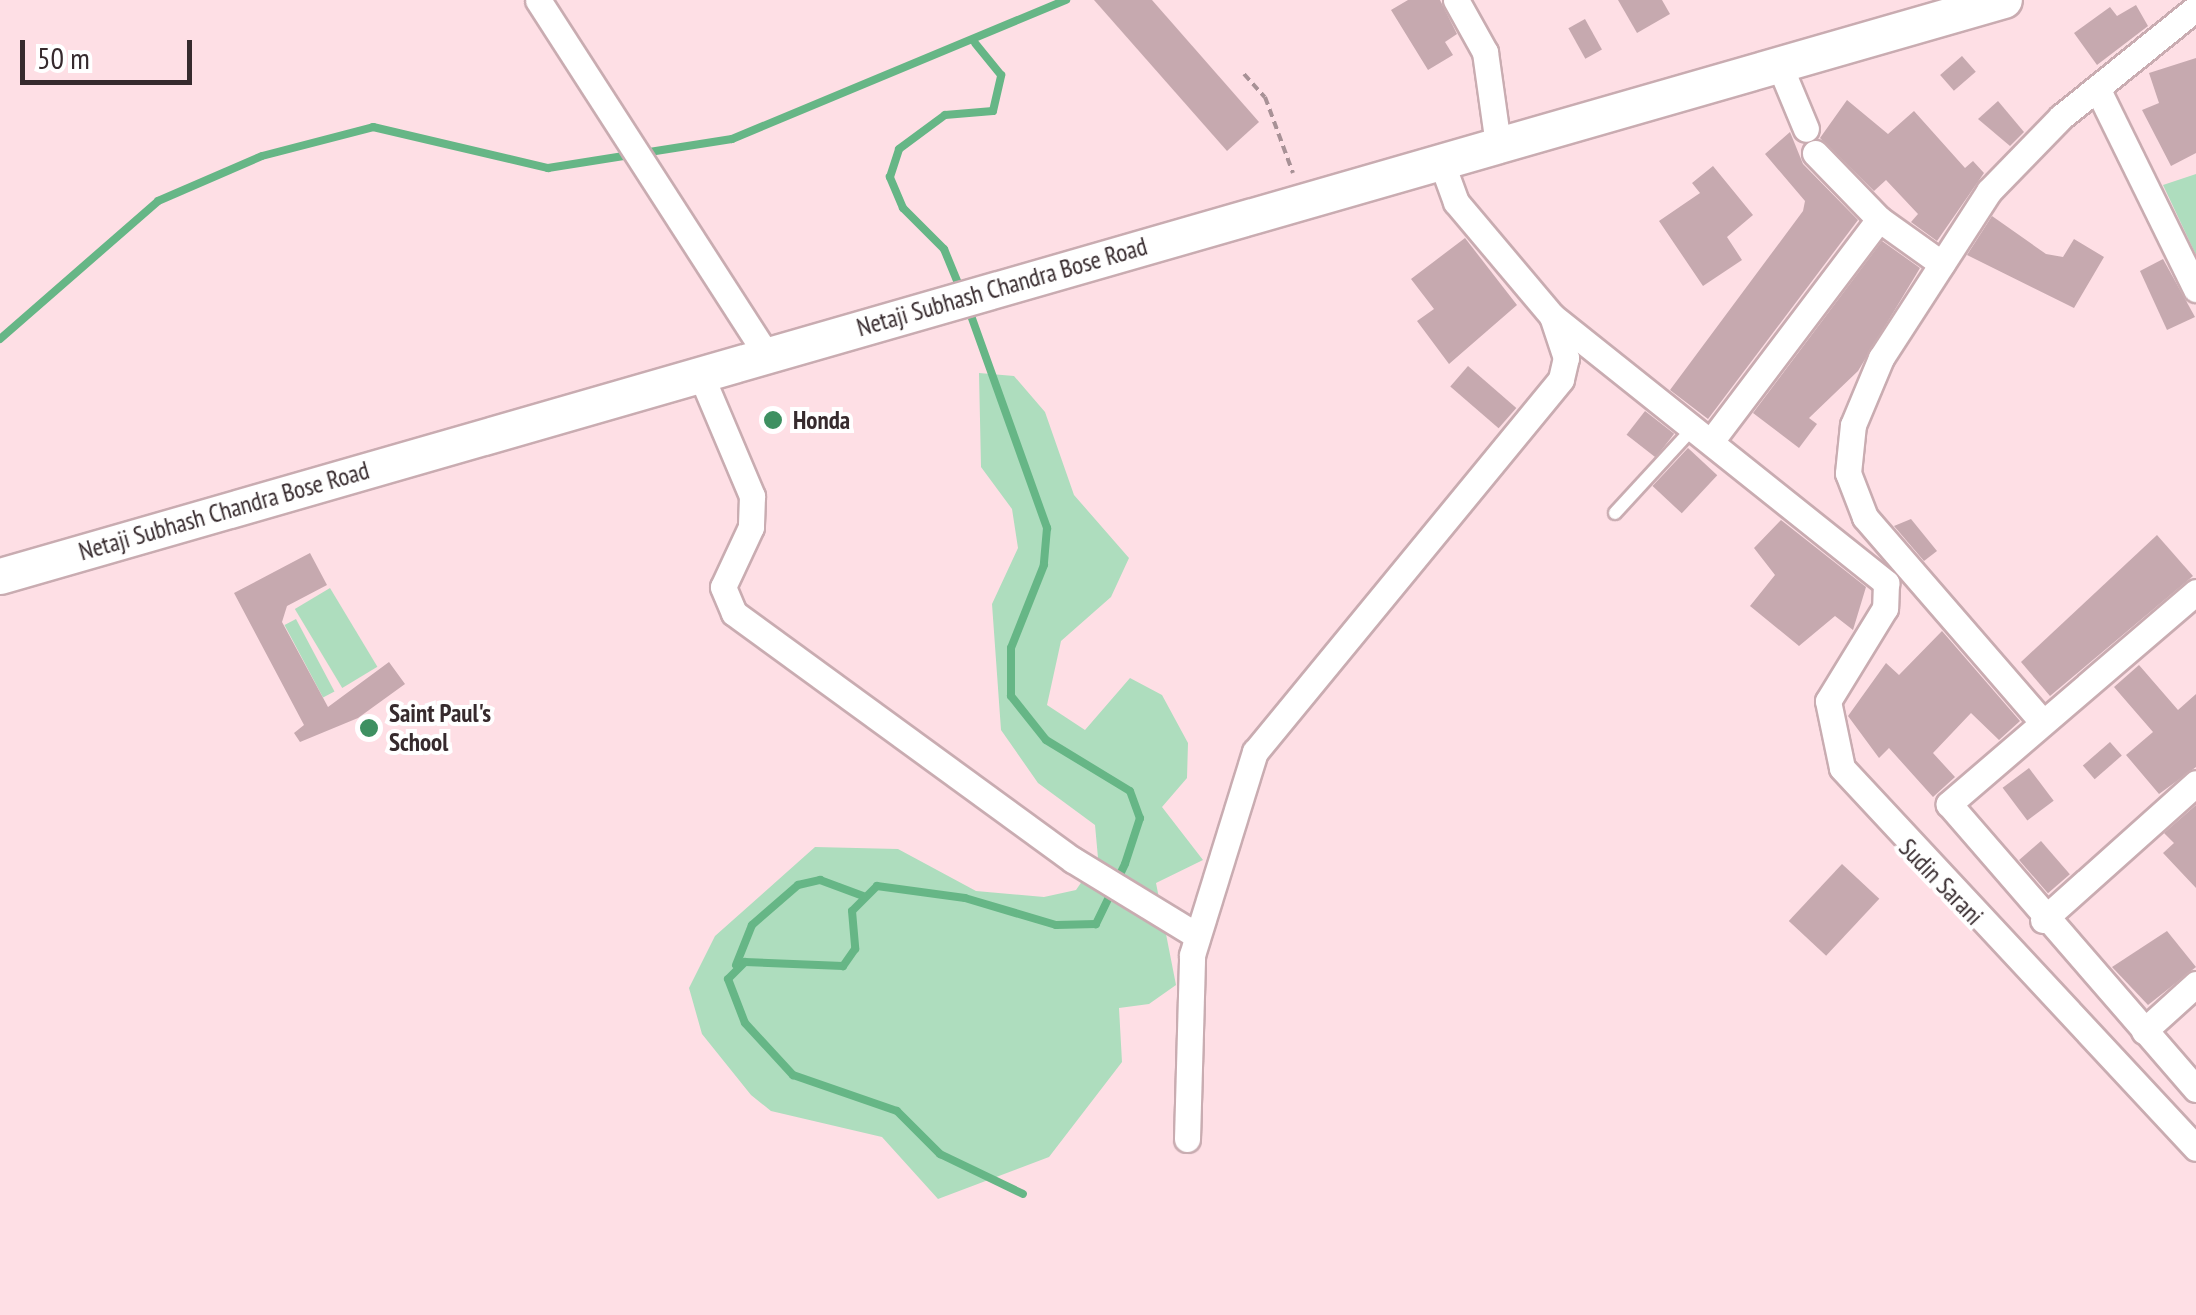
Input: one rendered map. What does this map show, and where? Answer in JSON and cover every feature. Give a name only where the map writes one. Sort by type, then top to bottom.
[{"type":"street","points":[[538,0],[601,110],[766,355]]},
{"type":"street","points":[[1456,0],[1486,52],[1498,145]]},
{"type":"street","name":"Netaji Subhash Chandra Bose Road","points":[[0,576],[290,496],[700,374],[2004,0]]},
{"type":"street","points":[[2039,718],[1894,556],[1848,473],[1860,402],[1989,192],[2098,90],[2155,50],[2188,6]]},
{"type":"street","points":[[1779,64],[1810,141],[1880,218],[1942,264]]},
{"type":"street","points":[[2098,90],[2196,289]]},
{"type":"street","points":[[1442,161],[1456,202],[1552,316],[1703,433],[1880,218]]},
{"type":"street","points":[[1552,316],[1566,358],[1561,378]]},
{"type":"street","points":[[1186,1139],[1196,934],[1255,752],[1590,344]]},
{"type":"street","points":[[700,374],[752,496],[751,527],[723,587],[734,614],[1102,880],[1196,934]]},
{"type":"street","name":"Sudin Sarani","points":[[1703,433],[1878,574],[1888,603],[1828,701],[1842,768],[2196,1148]]},
{"type":"street","points":[[2195,593],[2039,718],[1949,804],[2044,920],[2196,1090]]},
{"type":"street","points":[[2044,920],[2196,783]]},
{"type":"street","points":[[2144,1031],[2196,984]]},
{"type":"lane","points":[[1615,513],[1703,433]]},
{"type":"path","points":[[1244,74],[1265,97],[1303,201]]},
{"type":"green space","points":[[2196,174],[2196,255],[2163,185]]},
{"type":"green space","points":[[979,373],[1014,376],[1045,412],[1074,495],[1129,558],[1111,597],[1061,641],[1047,705],[1085,730],[1130,678],[1162,695],[1188,743],[1187,778],[1162,807],[1203,860],[1156,883],[1176,985],[1149,1004],[1119,1008],[1122,1062],[1049,1157],[938,1199],[882,1137],[771,1111],[751,1095],[702,1034],[689,988],[715,936],[815,847],[898,849],[976,891],[1044,897],[1076,890],[1098,858],[1095,825],[1038,783],[1001,730],[992,604],[1018,548],[1012,509],[981,467]]},
{"type":"green space","points":[[330,588],[377,667],[342,688],[295,609]]},
{"type":"green space","points":[[296,619],[334,691],[323,698],[285,625]]},
{"type":"building","points":[[1094,0],[1152,0],[1259,122],[1227,151]]},
{"type":"building","points":[[1408,0],[1440,0],[1457,34],[1445,42],[1453,55],[1428,70],[1391,10]]},
{"type":"building","points":[[1618,0],[1662,0],[1670,14],[1637,33]]},
{"type":"building","points":[[2136,5],[2148,26],[2097,65],[2074,33],[2110,7],[2117,16]]},
{"type":"building","points":[[1585,19],[1602,50],[1585,59],[1568,28]]},
{"type":"building","points":[[1962,56],[1976,72],[1954,91],[1940,75]]},
{"type":"building","points":[[2196,58],[2196,153],[2171,166],[2142,110],[2159,103],[2149,73]]},
{"type":"building","points":[[1847,100],[1888,134],[1914,111],[1965,168],[1973,161],[1984,173],[1937,241],[1911,222],[1918,214],[1886,180],[1874,191],[1820,138]]},
{"type":"building","points":[[1998,101],[2024,132],[2010,146],[1978,119]]},
{"type":"building","points":[[1790,132],[1803,164],[1858,220],[1708,419],[1670,390],[1803,211],[1805,201],[1765,154]]},
{"type":"building","points":[[1713,166],[1753,215],[1727,237],[1742,260],[1703,286],[1659,221],[1700,193],[1692,183]]},
{"type":"building","points":[[1992,216],[2046,254],[2063,257],[2074,239],[2104,257],[2074,308],[1967,255]]},
{"type":"building","points":[[1465,238],[1517,305],[1449,364],[1417,321],[1434,309],[1411,279]]},
{"type":"building","points":[[1882,241],[1920,268],[1858,371],[1809,418],[1817,424],[1799,448],[1753,413]]},
{"type":"building","points":[[2163,259],[2195,317],[2167,330],[2140,271]]},
{"type":"building","points":[[1468,366],[1516,408],[1499,428],[1450,386]]},
{"type":"building","points":[[1645,411],[1674,434],[1656,457],[1627,435]]},
{"type":"building","points":[[1688,448],[1717,475],[1682,513],[1653,486]]},
{"type":"building","points":[[1911,519],[1937,551],[1924,561],[1894,526]]},
{"type":"building","points":[[1781,520],[1866,587],[1853,630],[1835,616],[1799,646],[1750,606],[1775,575],[1754,548]]},
{"type":"building","points":[[2157,535],[2193,576],[2050,696],[2021,662]]},
{"type":"building","points":[[310,553],[327,585],[287,606],[282,622],[328,707],[389,662],[405,684],[358,718],[300,742],[294,733],[304,725],[234,593]]},
{"type":"building","points":[[1942,631],[2020,721],[1999,740],[1971,713],[1933,753],[1955,777],[1933,797],[1889,748],[1879,758],[1848,716],[1886,663],[1899,675]]},
{"type":"building","points":[[2139,665],[2178,710],[2196,694],[2196,767],[2159,794],[2126,755],[2153,732],[2114,687]]},
{"type":"building","points":[[2110,742],[2122,756],[2095,779],[2083,766]]},
{"type":"building","points":[[2029,768],[2054,801],[2027,821],[2003,788]]},
{"type":"building","points":[[2196,805],[2196,888],[2163,853],[2174,843],[2164,833]]},
{"type":"building","points":[[2041,841],[2070,874],[2048,893],[2019,860]]},
{"type":"building","points":[[1842,864],[1879,899],[1826,956],[1789,921]]},
{"type":"building","points":[[2167,931],[2196,967],[2148,1005],[2112,967]]},
{"type":"waterway","points":[[643,153],[732,139],[1066,0]]},
{"type":"waterway","points":[[960,288],[944,249],[903,208],[890,177],[899,149],[945,115],[993,111],[1001,75],[975,43]]},
{"type":"waterway","points":[[0,339],[158,201],[262,156],[373,127],[548,168],[630,155]]},
{"type":"waterway","points":[[969,310],[1047,528],[1044,565],[1011,648],[1011,696],[1046,740],[1130,791],[1140,818],[1125,864],[1096,924],[1056,925],[965,898],[877,886],[852,911],[855,949],[843,966],[745,962],[728,979],[745,1023],[793,1075],[897,1111],[940,1154],[1023,1194]]},
{"type":"waterway","points":[[736,965],[752,925],[798,885],[820,880],[863,896]]},
{"type":"place","name":"Honda","points":[[773,420]]},
{"type":"place","name":"Saint Paul's School","points":[[369,728]]}]
